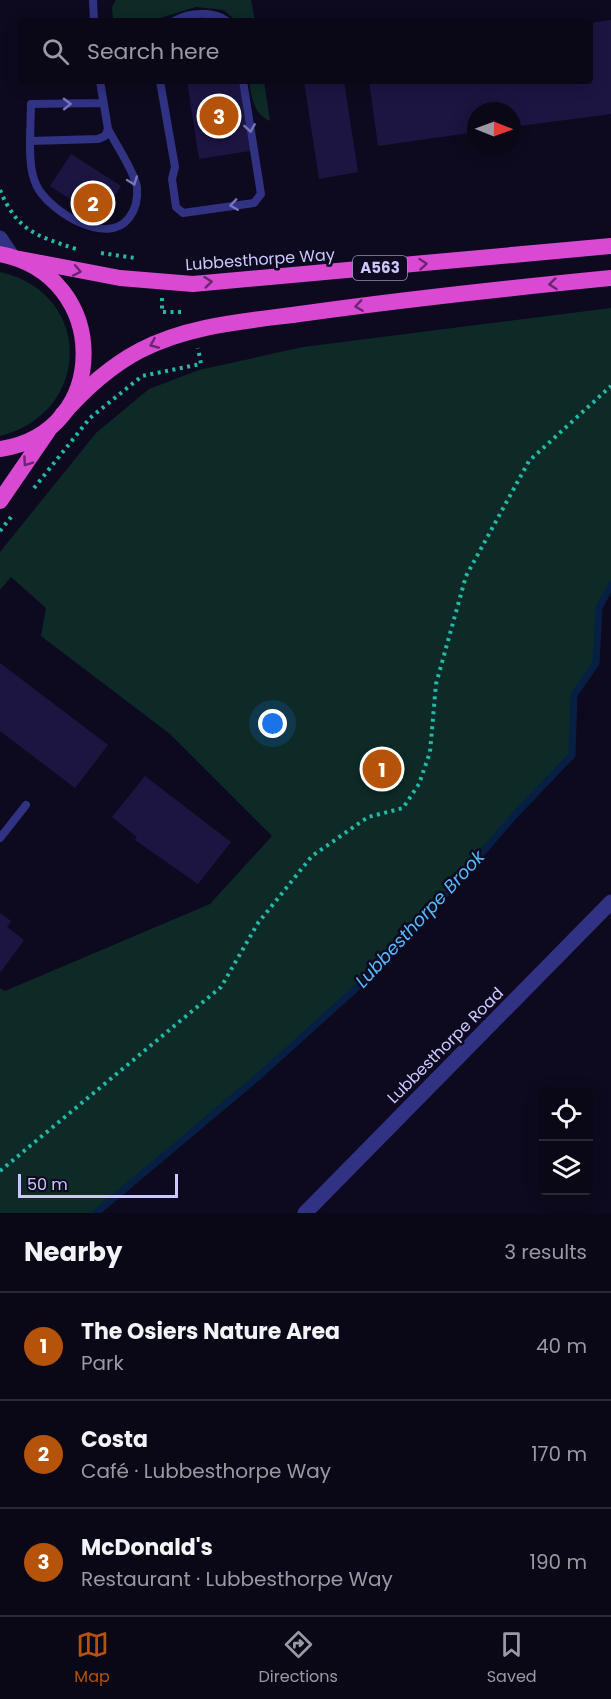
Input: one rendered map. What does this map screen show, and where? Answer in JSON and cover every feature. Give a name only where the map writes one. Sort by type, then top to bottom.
[{"type":"highway","name":"Lubbesthorpe Way","points":[[11,256],[120,278],[193,284],[611,246]]},
{"type":"highway","points":[[0,501],[58,419],[81,379],[84,352],[81,326],[63,290],[44,271],[11,256]]},
{"type":"highway","name":"A563","points":[[58,419],[84,390],[118,364],[154,344],[195,330],[393,301],[611,278]]},
{"type":"highway","points":[[0,449],[32,439],[58,419]]},
{"type":"street","points":[[0,238],[11,256]]},
{"type":"street","name":"Lubbesthorpe Road","points":[[305,1213],[611,902]]},
{"type":"lane","points":[[93,0],[94,18]]},
{"type":"lane","points":[[178,18],[206,14],[218,18]]},
{"type":"lane","points":[[99,84],[108,129],[136,184],[138,200],[124,224],[113,229],[100,230],[85,225],[53,205],[39,190],[32,172],[30,141],[31,104],[102,103]]},
{"type":"lane","points":[[161,84],[175,167],[172,179],[176,207],[183,213],[254,203],[261,194],[243,84]]},
{"type":"lane","points":[[30,141],[98,139],[105,136],[108,129]]},
{"type":"lane","points":[[0,838],[26,805]]},
{"type":"path","points":[[0,190],[8,209],[34,235],[85,250]]},
{"type":"path","points":[[93,252],[143,260]]},
{"type":"path","points":[[162,312],[191,312]]},
{"type":"path","points":[[32,490],[90,418],[142,376],[201,363]]},
{"type":"path","points":[[0,1171],[222,987],[258,923],[312,856],[368,817],[403,808],[419,784],[430,753],[436,684],[466,576],[529,461],[611,386]]},
{"type":"path","points":[[0,531],[18,508]]},
{"type":"green space","points":[[116,0],[251,0],[254,18],[233,18],[223,10],[196,7],[160,18],[113,18],[112,7]]},
{"type":"green space","points":[[250,84],[264,84],[270,121],[260,114],[252,99]]},
{"type":"green space","points":[[0,272],[31,284],[53,303],[66,327],[70,353],[65,380],[52,404],[30,423],[0,436]]},
{"type":"green space","points":[[611,308],[611,585],[599,608],[596,663],[574,696],[572,755],[376,969],[260,1075],[96,1213],[0,1213],[0,988],[5,991],[210,904],[272,836],[170,734],[41,636],[46,608],[11,577],[0,590],[0,552],[96,433],[149,389],[199,370],[303,347]]},
{"type":"building","points":[[611,20],[611,114],[521,126],[521,102],[467,102],[467,133],[378,146],[369,84],[593,84],[593,23]]},
{"type":"building","points":[[187,84],[239,84],[250,151],[199,159]]},
{"type":"building","points":[[304,84],[344,84],[358,172],[319,179]]},
{"type":"building","points":[[71,154],[121,186],[100,219],[50,186]]},
{"type":"building","points":[[0,663],[108,745],[75,788],[0,731]]},
{"type":"building","points":[[145,776],[231,842],[198,884],[135,840],[137,837],[112,817]]},
{"type":"building","points":[[0,913],[11,921],[7,927],[24,940],[0,973]]},
{"type":"waterway","name":"Lubbesthorpe Brook","points":[[96,1213],[260,1075],[373,973],[412,927],[452,888],[511,819],[572,755],[574,695],[596,663],[599,608],[611,585]]},
{"type":"place","name":"McDonald's","points":[[219,116]]},
{"type":"place","name":"Costa","points":[[93,203]]},
{"type":"place","name":"The Osiers Nature Area","points":[[382,769]]}]
